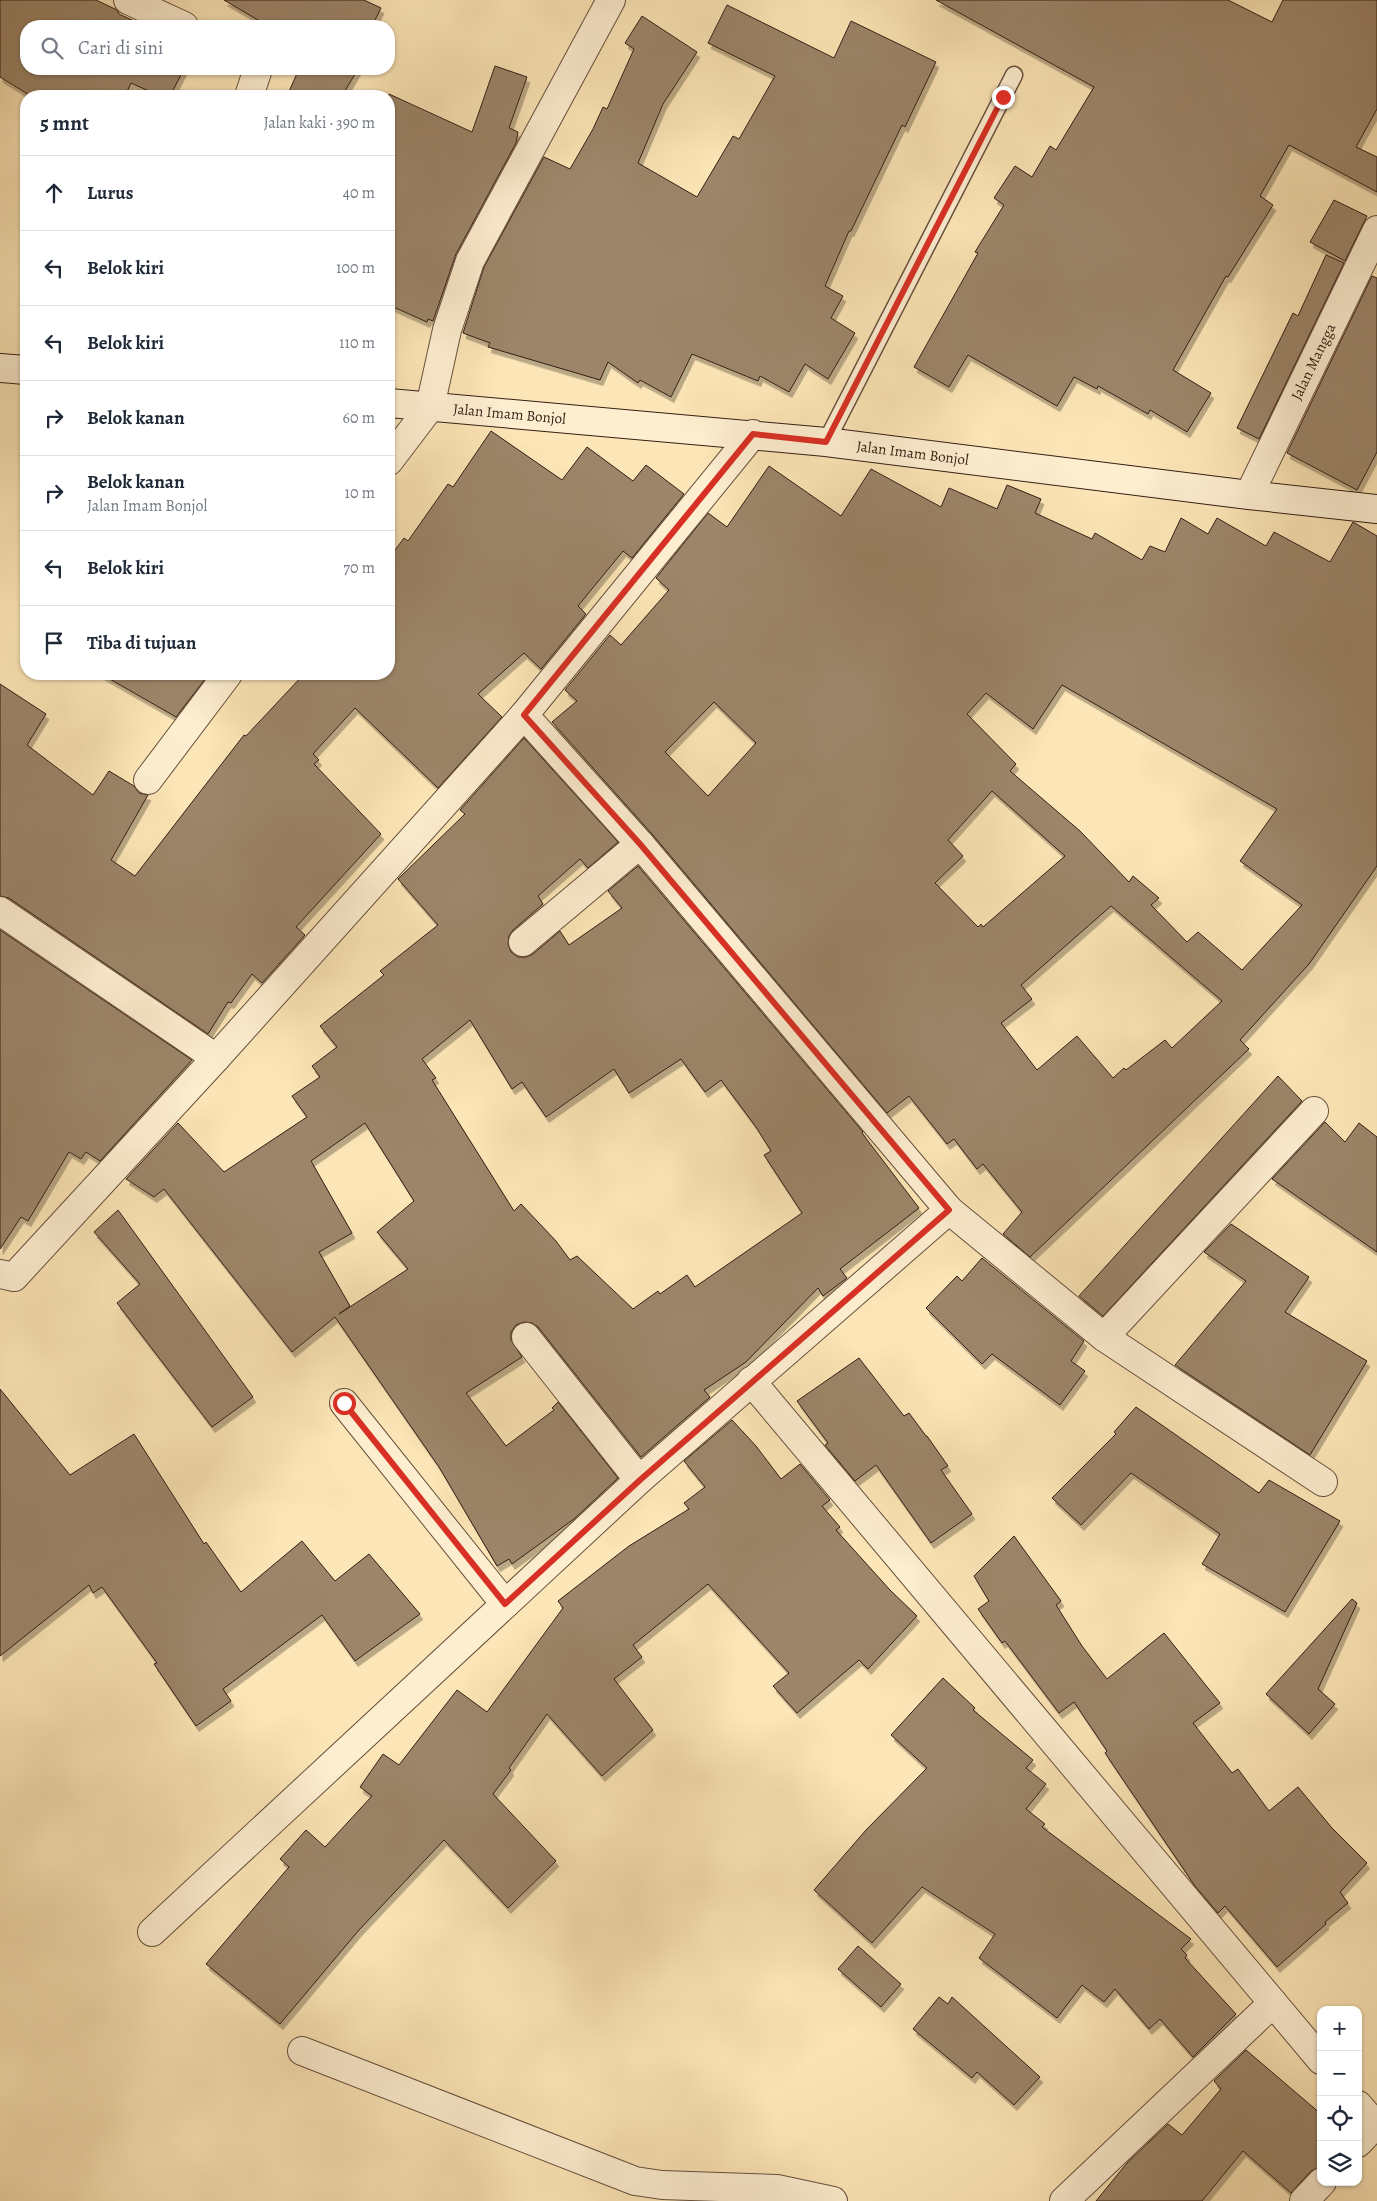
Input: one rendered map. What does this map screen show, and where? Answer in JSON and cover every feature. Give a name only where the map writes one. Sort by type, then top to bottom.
[{"type":"street","points":[[128,0],[171,20]]},
{"type":"street","points":[[395,453],[430,407],[447,330],[470,261],[611,0]]},
{"type":"street","name":"Jalan Mangga","points":[[1249,495],[1377,230]]},
{"type":"street","points":[[0,368],[20,370]]},
{"type":"street","name":"Jalan Imam Bonjol","points":[[395,404],[753,434],[1249,495],[1377,508]]},
{"type":"street","points":[[0,1274],[14,1277],[216,1058],[524,715],[753,434]]},
{"type":"street","points":[[148,780],[223,680]]},
{"type":"street","points":[[524,715],[640,844],[949,1210],[1104,1337],[1323,1482]]},
{"type":"street","points":[[523,942],[640,844]]},
{"type":"street","points":[[0,911],[216,1058]]},
{"type":"street","points":[[1104,1337],[1314,1111]]},
{"type":"street","points":[[152,1932],[640,1480],[751,1381],[949,1210]]},
{"type":"street","points":[[526,1337],[640,1480]]},
{"type":"street","points":[[751,1381],[1317,2055]]},
{"type":"street","points":[[344,1403],[505,1604]]},
{"type":"street","points":[[1064,2201],[1273,2003]]},
{"type":"street","points":[[302,2051],[635,2181],[662,2185],[776,2189],[833,2201]]},
{"type":"street","points":[[1304,2201],[1318,2186]]},
{"type":"lane","points":[[826,442],[1014,75]]},
{"type":"building","points":[[0,0],[96,0],[132,20],[20,20],[20,75],[181,75],[173,90],[147,90],[131,83],[128,90],[21,90],[0,77]]},
{"type":"building","points":[[224,0],[364,0],[381,8],[375,20],[258,20]]},
{"type":"building","points":[[936,0],[1228,0],[1272,22],[1283,0],[1377,0],[1377,109],[1356,147],[1377,157],[1377,192],[1289,145],[1260,196],[1273,205],[1228,277],[1226,276],[1173,370],[1211,393],[1187,432],[1150,410],[1148,414],[1098,386],[1097,389],[1074,377],[1057,406],[968,355],[949,387],[914,367],[978,253],[975,252],[1004,205],[994,198],[1015,166],[1032,177],[1050,146],[1056,150],[1094,87]]},
{"type":"building","points":[[727,5],[834,58],[851,21],[936,62],[905,127],[902,125],[851,231],[849,231],[825,286],[843,296],[831,318],[855,333],[828,379],[805,364],[789,392],[760,376],[758,381],[692,354],[671,397],[640,380],[638,383],[608,362],[600,380],[488,347],[490,343],[463,333],[484,267],[544,157],[570,169],[593,129],[603,107],[607,109],[634,49],[625,43],[642,16],[697,52],[663,104],[638,163],[697,197],[733,136],[739,139],[775,76],[708,43]]},
{"type":"building","points":[[495,66],[527,77],[509,128],[518,132],[516,143],[456,254],[433,321],[428,319],[427,322],[395,308],[395,97],[472,132]]},
{"type":"building","points":[[296,75],[354,75],[346,90],[290,90]]},
{"type":"building","points":[[1334,200],[1367,216],[1345,261],[1310,242]]},
{"type":"building","points":[[1326,255],[1344,263],[1259,439],[1237,428],[1293,313],[1298,316]]},
{"type":"building","points":[[1372,276],[1377,278],[1377,452],[1357,490],[1287,453]]},
{"type":"building","points":[[491,431],[562,480],[587,447],[633,481],[646,465],[684,494],[632,558],[623,551],[578,606],[586,614],[541,669],[524,653],[478,694],[502,717],[438,788],[355,708],[313,754],[319,760],[314,764],[381,834],[296,927],[305,935],[262,983],[252,974],[231,1003],[228,1002],[208,1034],[9,898],[0,896],[0,684],[46,714],[27,745],[93,795],[109,771],[134,786],[139,793],[148,795],[111,860],[135,876],[244,735],[246,736],[298,680],[395,680],[395,550],[404,538],[408,541],[448,484],[453,487]]},
{"type":"building","points":[[769,466],[841,516],[871,469],[941,507],[949,488],[997,509],[1007,485],[1041,499],[1035,513],[1092,539],[1095,533],[1142,560],[1150,546],[1165,552],[1181,518],[1208,534],[1217,518],[1266,546],[1274,532],[1330,562],[1353,522],[1377,536],[1377,866],[1309,964],[1240,1040],[1249,1049],[1030,1257],[1003,1234],[1022,1212],[983,1164],[977,1169],[954,1139],[947,1144],[909,1096],[887,1113],[652,834],[552,722],[577,701],[565,690],[610,635],[621,645],[669,590],[656,578],[708,513],[727,527]],"holes":[[[1062,685],[1277,809],[1240,861],[1302,905],[1242,970],[1198,932],[1187,942],[1151,905],[1159,898],[1133,876],[1129,882],[1080,831],[1010,771],[1016,764],[967,714],[986,693],[1033,729]],[[714,702],[756,743],[708,796],[665,752]],[[992,791],[1065,856],[983,927],[981,924],[978,927],[935,883],[963,856],[948,840]],[[1111,906],[1222,1001],[1172,1048],[1165,1040],[1126,1070],[1124,1068],[1113,1078],[1077,1036],[1037,1070],[1001,1023],[1032,999],[1021,985]]]},
{"type":"building","points":[[111,680],[204,680],[176,717]]},
{"type":"building","points":[[524,738],[618,842],[588,868],[580,859],[538,896],[543,904],[513,930],[509,936],[508,944],[511,952],[518,957],[526,957],[533,954],[560,931],[569,945],[622,908],[608,891],[638,866],[863,1132],[919,1208],[840,1269],[847,1278],[823,1296],[818,1288],[746,1362],[704,1390],[710,1397],[641,1457],[538,1327],[532,1323],[524,1322],[516,1325],[511,1332],[511,1340],[522,1357],[466,1393],[506,1446],[554,1410],[552,1408],[558,1402],[618,1478],[574,1519],[512,1564],[509,1559],[497,1566],[439,1467],[335,1317],[292,1352],[164,1189],[154,1197],[126,1179],[178,1123],[224,1172],[307,1117],[292,1096],[320,1077],[312,1066],[337,1047],[320,1026],[384,975],[380,971],[438,925],[398,879],[465,814],[460,810]],"holes":[[[470,1020],[512,1089],[522,1082],[546,1117],[614,1069],[629,1093],[681,1059],[705,1092],[721,1080],[756,1127],[771,1151],[764,1155],[802,1213],[695,1287],[687,1275],[660,1294],[658,1291],[633,1309],[577,1256],[570,1260],[556,1241],[521,1204],[514,1211],[432,1080],[436,1078],[422,1059]],[[365,1123],[414,1201],[377,1232],[408,1269],[339,1314],[350,1306],[319,1252],[352,1233],[311,1161]]]},
{"type":"building","points":[[0,930],[192,1060],[100,1161],[86,1152],[81,1159],[69,1152],[28,1221],[21,1217],[0,1249]]},
{"type":"building","points":[[1278,1076],[1302,1101],[1103,1316],[1079,1296]]},
{"type":"building","points":[[1325,1122],[1345,1142],[1359,1123],[1377,1137],[1377,1252],[1272,1179]]},
{"type":"building","points":[[118,1210],[253,1397],[212,1427],[117,1303],[140,1284],[94,1232]]},
{"type":"building","points":[[1231,1224],[1309,1277],[1285,1312],[1367,1361],[1310,1455],[1175,1365],[1246,1281],[1204,1252]]},
{"type":"building","points":[[982,1258],[1084,1341],[1071,1361],[1085,1371],[1060,1405],[992,1354],[982,1364],[926,1308],[957,1276],[962,1281]]},
{"type":"building","points":[[859,1358],[904,1416],[909,1413],[927,1436],[948,1466],[941,1470],[972,1514],[931,1543],[876,1465],[855,1481],[825,1445],[828,1443],[797,1401]]},
{"type":"building","points":[[0,1389],[70,1475],[134,1434],[204,1544],[206,1542],[241,1592],[302,1541],[335,1581],[369,1554],[420,1614],[355,1661],[322,1615],[223,1689],[231,1701],[196,1726],[154,1664],[157,1663],[102,1587],[93,1593],[89,1585],[0,1656]]},
{"type":"building","points":[[1136,1407],[1259,1493],[1269,1480],[1340,1521],[1285,1612],[1202,1564],[1220,1534],[1131,1473],[1081,1525],[1052,1498],[1116,1434],[1114,1432]]},
{"type":"building","points":[[732,1420],[756,1446],[781,1479],[800,1464],[830,1500],[822,1506],[840,1527],[836,1530],[890,1590],[917,1616],[868,1669],[859,1660],[797,1713],[773,1686],[789,1673],[708,1584],[633,1645],[642,1657],[614,1679],[653,1730],[602,1776],[547,1714],[509,1768],[511,1770],[493,1794],[556,1861],[508,1908],[444,1840],[359,1930],[280,2024],[206,1964],[289,1867],[280,1859],[306,1830],[325,1847],[372,1796],[360,1787],[383,1754],[399,1765],[457,1690],[487,1712],[563,1608],[558,1601],[629,1546],[689,1509],[684,1503],[705,1487],[684,1461]]},
{"type":"building","points":[[1014,1536],[1061,1601],[1056,1605],[1082,1646],[1107,1679],[1164,1633],[1220,1703],[1193,1723],[1232,1773],[1238,1769],[1269,1811],[1298,1787],[1332,1828],[1367,1863],[1340,1892],[1348,1903],[1277,1967],[1225,1906],[1218,1913],[1195,1886],[1105,1753],[1107,1751],[1074,1702],[1059,1713],[1005,1641],[1002,1643],[978,1609],[989,1601],[974,1576]]},
{"type":"building","points":[[1352,1599],[1357,1603],[1318,1689],[1335,1704],[1309,1734],[1266,1694]]},
{"type":"building","points":[[943,1678],[975,1708],[973,1710],[1033,1760],[1026,1768],[1046,1784],[1026,1809],[1045,1824],[1042,1827],[1191,1939],[1181,1949],[1187,1955],[1185,1958],[1236,2014],[1193,2057],[1160,2019],[1149,2029],[1115,1989],[1104,2002],[1082,1985],[1057,2018],[979,1958],[995,1934],[922,1887],[872,1943],[814,1890],[866,1830],[927,1768],[891,1735]]},
{"type":"building","points":[[858,1946],[901,1984],[881,2007],[838,1969]]},
{"type":"building","points":[[939,1997],[948,2004],[952,1997],[1040,2077],[1014,2105],[977,2072],[972,2078],[913,2029]]},
{"type":"building","points":[[1246,2050],[1317,2111],[1317,2169],[1311,2171],[1291,2193],[1243,2151],[1202,2201],[1096,2201],[1127,2163],[1168,2124],[1182,2135],[1221,2089],[1214,2081]]},
{"type":"route","points":[[344,1403],[505,1604],[751,1381],[949,1210],[640,844],[524,715],[753,434],[826,442],[1003,97]]}]
